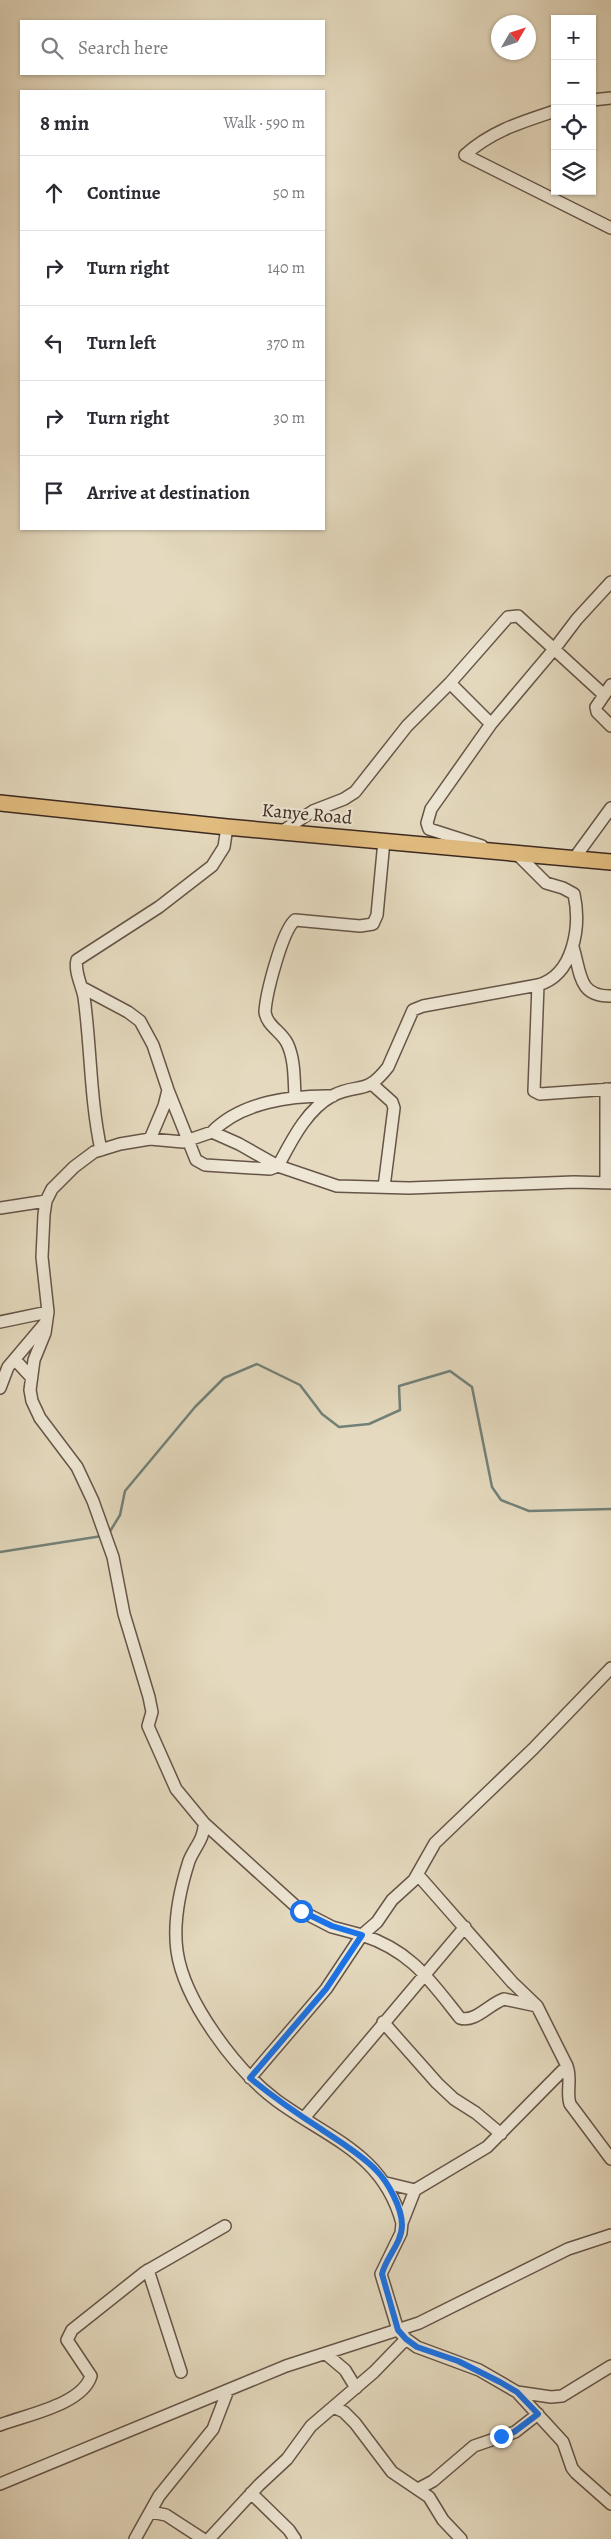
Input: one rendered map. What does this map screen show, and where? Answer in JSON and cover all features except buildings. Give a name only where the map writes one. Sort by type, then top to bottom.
[{"type":"main road","name":"Kanye Road","points":[[0,803],[227,828],[611,862]]},
{"type":"street","points":[[596,100],[611,98]]},
{"type":"street","points":[[551,111],[496,131],[481,140],[465,154],[611,228]]},
{"type":"street","points":[[492,851],[468,841],[433,832],[429,829],[427,823],[431,809],[491,724],[609,587]]},
{"type":"street","points":[[281,832],[314,811],[339,802],[355,792],[407,726],[450,683],[508,617],[518,616],[607,689],[596,707],[597,712],[611,726]]},
{"type":"street","points":[[450,683],[491,724]]},
{"type":"street","points":[[573,860],[610,810]]},
{"type":"street","points":[[101,1150],[94,1107],[83,988],[77,967],[79,958],[152,912],[212,866],[226,842],[227,828]]},
{"type":"street","points":[[295,1097],[289,1048],[285,1039],[268,1020],[265,1012],[279,953],[288,930],[296,920],[360,926],[373,924],[377,915],[384,842]]},
{"type":"street","points":[[517,854],[546,883],[570,890],[574,894],[576,934],[573,947],[560,972],[549,982],[417,1008],[410,1013],[388,1067],[372,1085],[333,1096],[295,1097],[247,1110],[226,1119],[212,1132],[188,1140],[175,1142],[150,1139],[101,1150],[85,1158],[60,1180],[46,1201],[42,1257],[48,1316],[34,1360],[30,1390],[35,1409],[77,1466],[93,1501],[113,1557],[124,1614],[149,1697],[152,1712],[148,1726],[176,1789],[204,1824],[301,1911],[332,1926],[395,1948],[425,1976],[460,2018],[466,2020],[504,1999],[537,2006]]},
{"type":"street","points":[[573,947],[586,989],[592,994],[611,996]]},
{"type":"street","points":[[212,1132],[240,1144],[278,1166],[337,1186],[384,1187],[608,1183],[608,1089],[540,1094],[534,1091],[538,985]]},
{"type":"street","points":[[83,988],[128,1012],[140,1022],[153,1046],[196,1160],[205,1165],[264,1170],[278,1166],[300,1129],[317,1108],[333,1096]]},
{"type":"street","points":[[372,1085],[392,1102],[394,1108],[384,1187]]},
{"type":"street","points":[[150,1139],[164,1106],[168,1090]]},
{"type":"street","points":[[0,1208],[46,1201]]},
{"type":"street","points":[[0,1322],[48,1316]]},
{"type":"street","points":[[0,1388],[48,1316]]},
{"type":"street","points":[[14,1365],[34,1360]]},
{"type":"street","points":[[14,1365],[31,1377]]},
{"type":"street","points":[[250,2078],[326,1989],[362,1935],[377,1922],[392,1900],[418,1875],[435,1843],[533,1748],[611,1668]]},
{"type":"street","points":[[204,1824],[202,1838],[189,1860],[178,1902],[177,1951],[189,1989],[224,2046],[250,2078],[276,2100],[362,2158],[377,2171],[386,2183],[398,2207],[402,2223]]},
{"type":"street","points":[[418,1875],[512,1982],[537,2006],[567,2066],[570,2075],[568,2099],[570,2104],[611,2159]]},
{"type":"street","points":[[304,2118],[465,1927]]},
{"type":"street","points":[[383,2022],[436,2083],[501,2134]]},
{"type":"street","points":[[567,2066],[501,2134],[473,2157],[415,2190],[402,2223],[401,2233],[382,2274],[398,2330],[406,2339],[417,2347],[479,2370],[517,2392],[563,2442],[572,2468],[576,2473],[611,2504]]},
{"type":"street","points":[[386,2183],[415,2190]]},
{"type":"street","points":[[0,2424],[58,2405],[81,2390],[91,2376],[70,2345],[68,2335],[148,2270],[225,2226]]},
{"type":"street","points":[[0,2484],[286,2366],[398,2330],[461,2303],[568,2249],[611,2235]]},
{"type":"street","points":[[148,2270],[181,2372]]},
{"type":"street","points":[[209,2539],[251,2493],[287,2459],[312,2426],[374,2372],[406,2339]]},
{"type":"street","points":[[326,2354],[345,2370],[356,2388]]},
{"type":"street","points":[[517,2392],[551,2398],[562,2396],[611,2366]]},
{"type":"street","points":[[134,2539],[159,2496],[213,2429],[228,2390]]},
{"type":"street","points":[[333,2407],[344,2412],[355,2423],[392,2472],[401,2480],[429,2497],[443,2520],[460,2539]]},
{"type":"street","points":[[418,2489],[433,2481],[474,2446],[514,2432],[538,2414]]},
{"type":"street","points":[[251,2493],[289,2530],[295,2539]]},
{"type":"street","points":[[151,2512],[172,2518],[203,2539]]},
{"type":"waterway","points":[[109,1533],[120,1515],[125,1491],[195,1407],[224,1378],[257,1364],[300,1385],[322,1414],[339,1427],[369,1424],[400,1410],[399,1386],[450,1371],[472,1387],[492,1487],[501,1500],[529,1511],[611,1509]]},
{"type":"waterway","points":[[0,1552],[102,1536]]},
{"type":"route","points":[[301,1911],[332,1926],[362,1935],[326,1989],[277,2044],[250,2078],[276,2100],[362,2158],[377,2171],[386,2183],[398,2207],[402,2223],[401,2233],[384,2265],[382,2274],[383,2284],[398,2330],[417,2347],[479,2370],[517,2392],[538,2414],[514,2432],[501,2436]]}]
